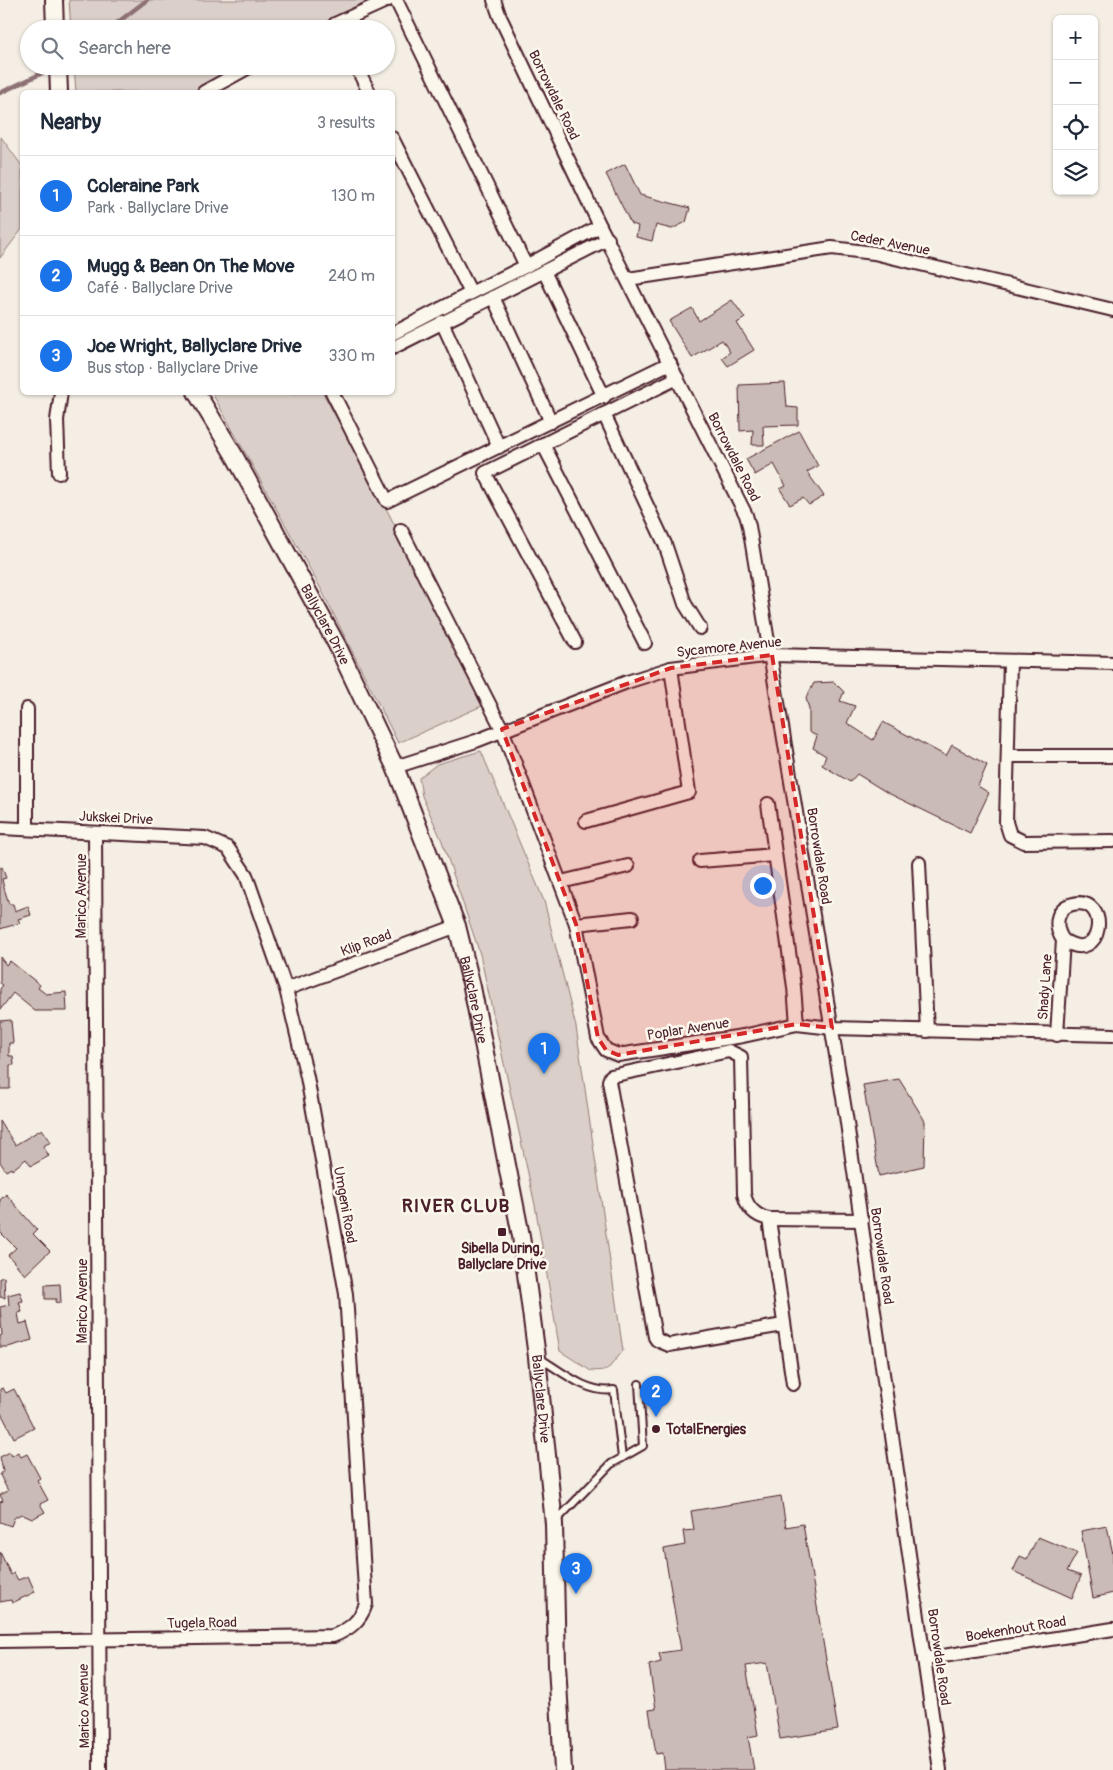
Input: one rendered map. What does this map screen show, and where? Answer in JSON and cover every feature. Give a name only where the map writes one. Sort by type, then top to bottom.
[{"type":"street","points":[[347,20],[388,0]]},
{"type":"street","points":[[396,0],[526,266]]},
{"type":"street","name":"Borrowdale Road","points":[[494,0],[600,226],[628,278],[746,515],[772,655],[862,1220],[940,1770]]},
{"type":"street","points":[[54,1],[55,20]]},
{"type":"street","points":[[58,75],[59,90]]},
{"type":"street","points":[[208,90],[235,75]]},
{"type":"street","points":[[360,75],[368,90]]},
{"type":"street","points":[[395,144],[471,294]]},
{"type":"street","points":[[395,332],[600,226]]},
{"type":"street","points":[[395,346],[608,239]]},
{"type":"street","name":"Ceder Avenue","points":[[628,278],[832,248],[874,253],[1113,310]]},
{"type":"street","points":[[544,271],[604,397]]},
{"type":"street","points":[[493,297],[551,422]]},
{"type":"street","points":[[442,322],[499,447]]},
{"type":"street","points":[[334,395],[387,501],[604,397],[670,363]]},
{"type":"street","points":[[575,642],[485,475],[490,470],[677,378]]},
{"type":"street","points":[[59,473],[58,420],[62,395]]},
{"type":"street","name":"Ballyclare Drive","points":[[198,395],[234,455],[337,645],[395,767],[457,926],[472,987],[521,1236],[537,1357],[554,1524],[557,1665],[563,1770]]},
{"type":"street","points":[[604,414],[665,544],[685,604],[700,628]]},
{"type":"street","points":[[543,444],[645,643]]},
{"type":"street","name":"Poplar Avenue","points":[[401,530],[502,729],[576,924],[598,1038],[606,1050],[618,1055],[743,1036],[798,1024],[832,1028],[1113,1035]]},
{"type":"street","name":"Sycamore Avenue","points":[[395,767],[476,741],[502,729],[627,682],[671,668],[772,655],[1113,664]]},
{"type":"street","points":[[1010,661],[1006,822],[1010,835],[1024,842],[1113,841]]},
{"type":"street","points":[[586,821],[689,792],[671,668]]},
{"type":"street","points":[[27,709],[28,829]]},
{"type":"street","points":[[1009,756],[1113,756]]},
{"type":"street","points":[[768,804],[798,1024]]},
{"type":"street","name":"Jukskei Drive","points":[[0,828],[205,838],[228,848]]},
{"type":"street","name":"Marico Avenue","points":[[95,833],[100,1770]]},
{"type":"street","name":"Umgeni Road","points":[[228,848],[246,875],[286,989],[307,1077],[346,1294],[366,1582]]},
{"type":"street","points":[[700,861],[775,855]]},
{"type":"street","points":[[919,863],[928,1031]]},
{"type":"street","points":[[561,882],[628,866]]},
{"type":"street","points":[[576,924],[632,918]]},
{"type":"street","name":"Klip Road","points":[[286,989],[457,926]]},
{"type":"street","name":"Shady Lane","points":[[1057,1035],[1063,940]]},
{"type":"street","points":[[783,1324],[669,1345],[657,1340],[653,1327],[609,1081],[611,1076],[729,1052],[741,1057],[745,1143],[744,1194],[747,1204],[762,1218],[769,1219],[862,1220]]},
{"type":"street","points":[[769,1219],[793,1384]]},
{"type":"street","name":"Tugela Road","points":[[0,1641],[333,1636],[348,1630],[362,1614],[366,1604],[366,1582]]},
{"type":"street","name":"Boekenhout Road","points":[[924,1659],[1113,1629]]},
{"type":"street","name":"Ballyclare Drive","points":[[551,1770],[557,1665]]},
{"type":"lane","points":[[537,1357],[584,1385],[601,1392],[614,1390],[622,1458]]},
{"type":"lane","points":[[554,1524],[611,1464],[643,1446],[639,1384]]},
{"type":"highlighted area","points":[[772,655],[832,1028],[797,1024],[618,1055],[606,1050],[598,1038],[576,924],[502,729],[671,668]]},
{"type":"shaded area","points":[[69,0],[372,0],[334,20],[70,20]]},
{"type":"shaded area","points":[[75,75],[227,75],[198,90],[76,90]]},
{"type":"shaded area","points":[[1,137],[20,163],[20,232],[0,258]]},
{"type":"shaded area","points":[[213,395],[324,395],[389,514],[484,705],[398,743],[321,589]]},
{"type":"shaded area","points":[[481,751],[544,901],[576,1027],[623,1351],[607,1370],[591,1371],[560,1351],[535,1205],[480,954],[442,841],[422,796],[419,778],[437,764]]},
{"type":"building","points":[[625,164],[640,195],[690,208],[686,222],[672,229],[656,225],[652,241],[636,237],[638,226],[631,224],[606,174]]},
{"type":"building","points":[[732,300],[745,318],[737,323],[754,350],[728,366],[722,358],[730,352],[722,340],[692,358],[669,321],[692,308],[699,321]]},
{"type":"building","points":[[785,383],[787,407],[798,408],[798,425],[763,426],[764,445],[752,445],[753,430],[740,431],[739,385]]},
{"type":"building","points":[[799,431],[818,466],[807,472],[824,496],[809,505],[803,498],[790,505],[780,489],[786,486],[774,464],[755,475],[746,459]]},
{"type":"building","points":[[834,682],[844,692],[840,701],[855,706],[847,723],[873,740],[883,722],[946,756],[952,745],[987,765],[978,786],[989,793],[970,833],[886,792],[857,774],[850,782],[822,765],[826,756],[813,748],[817,736],[809,732],[809,709],[806,698],[814,683]]},
{"type":"building","points":[[2,867],[6,878],[2,879],[9,904],[13,904],[15,911],[28,906],[31,915],[18,919],[20,923],[0,929],[0,868]]},
{"type":"building","points":[[0,957],[6,965],[10,961],[40,985],[38,988],[46,994],[66,992],[67,1011],[35,1011],[13,993],[0,1010],[0,989],[3,985],[0,983]]},
{"type":"building","points":[[11,1020],[13,1043],[9,1043],[9,1056],[13,1056],[14,1065],[10,1065],[10,1089],[0,1089],[0,1021]]},
{"type":"building","points":[[899,1079],[925,1121],[924,1166],[879,1176],[863,1085]]},
{"type":"building","points":[[0,1121],[15,1145],[42,1129],[51,1142],[43,1146],[49,1156],[31,1166],[26,1159],[12,1170],[11,1168],[6,1171],[0,1162]]},
{"type":"building","points":[[6,1194],[37,1230],[33,1234],[50,1251],[25,1275],[8,1255],[16,1248],[0,1232],[0,1200]]},
{"type":"building","points":[[4,1277],[5,1298],[0,1297],[0,1278]]},
{"type":"building","points":[[60,1284],[61,1303],[55,1302],[57,1299],[45,1299],[45,1285]]},
{"type":"building","points":[[20,1292],[23,1301],[19,1302],[22,1312],[18,1313],[20,1324],[27,1322],[32,1340],[8,1347],[0,1347],[0,1336],[2,1335],[0,1307],[9,1305],[8,1295]]},
{"type":"building","points":[[3,1388],[6,1393],[14,1389],[34,1428],[14,1438],[0,1411],[0,1389]]},
{"type":"building","points":[[10,1452],[12,1456],[18,1452],[21,1457],[27,1454],[40,1478],[37,1480],[48,1500],[40,1504],[45,1512],[32,1519],[21,1514],[14,1518],[11,1526],[0,1522],[0,1502],[3,1501],[0,1495],[8,1491],[0,1475],[3,1471],[0,1457]]},
{"type":"building","points":[[781,1496],[786,1527],[803,1524],[838,1730],[780,1739],[767,1663],[746,1666],[758,1735],[748,1737],[754,1770],[665,1770],[663,1753],[656,1754],[649,1710],[656,1709],[649,1665],[661,1662],[659,1653],[681,1650],[664,1549],[685,1545],[683,1531],[694,1530],[691,1511]]},
{"type":"building","points":[[1107,1526],[1113,1554],[1113,1593],[1093,1598],[1081,1531]]},
{"type":"building","points":[[1038,1537],[1077,1553],[1067,1571],[1081,1576],[1072,1598],[1013,1571],[1020,1556],[1027,1559]]},
{"type":"building","points":[[0,1552],[11,1575],[14,1573],[18,1580],[28,1576],[35,1592],[12,1603],[11,1600],[0,1602]]},
{"type":"waterway","points":[[121,20],[147,0]]},
{"type":"waterway","points":[[0,93],[38,75]]},
{"type":"place","name":"Coleraine Park","points":[[544,1074]]},
{"type":"place","name":"Sibella During, Ballyclare Drive","points":[[502,1232]]},
{"type":"place","name":"Mugg & Bean On The Move","points":[[656,1417]]},
{"type":"place","name":"TotalEnergies","points":[[656,1429]]},
{"type":"place","name":"Joe Wright, Ballyclare Drive","points":[[576,1594]]},
{"type":"district","name":"RIVER CLUB","points":[[456,1206]]}]
